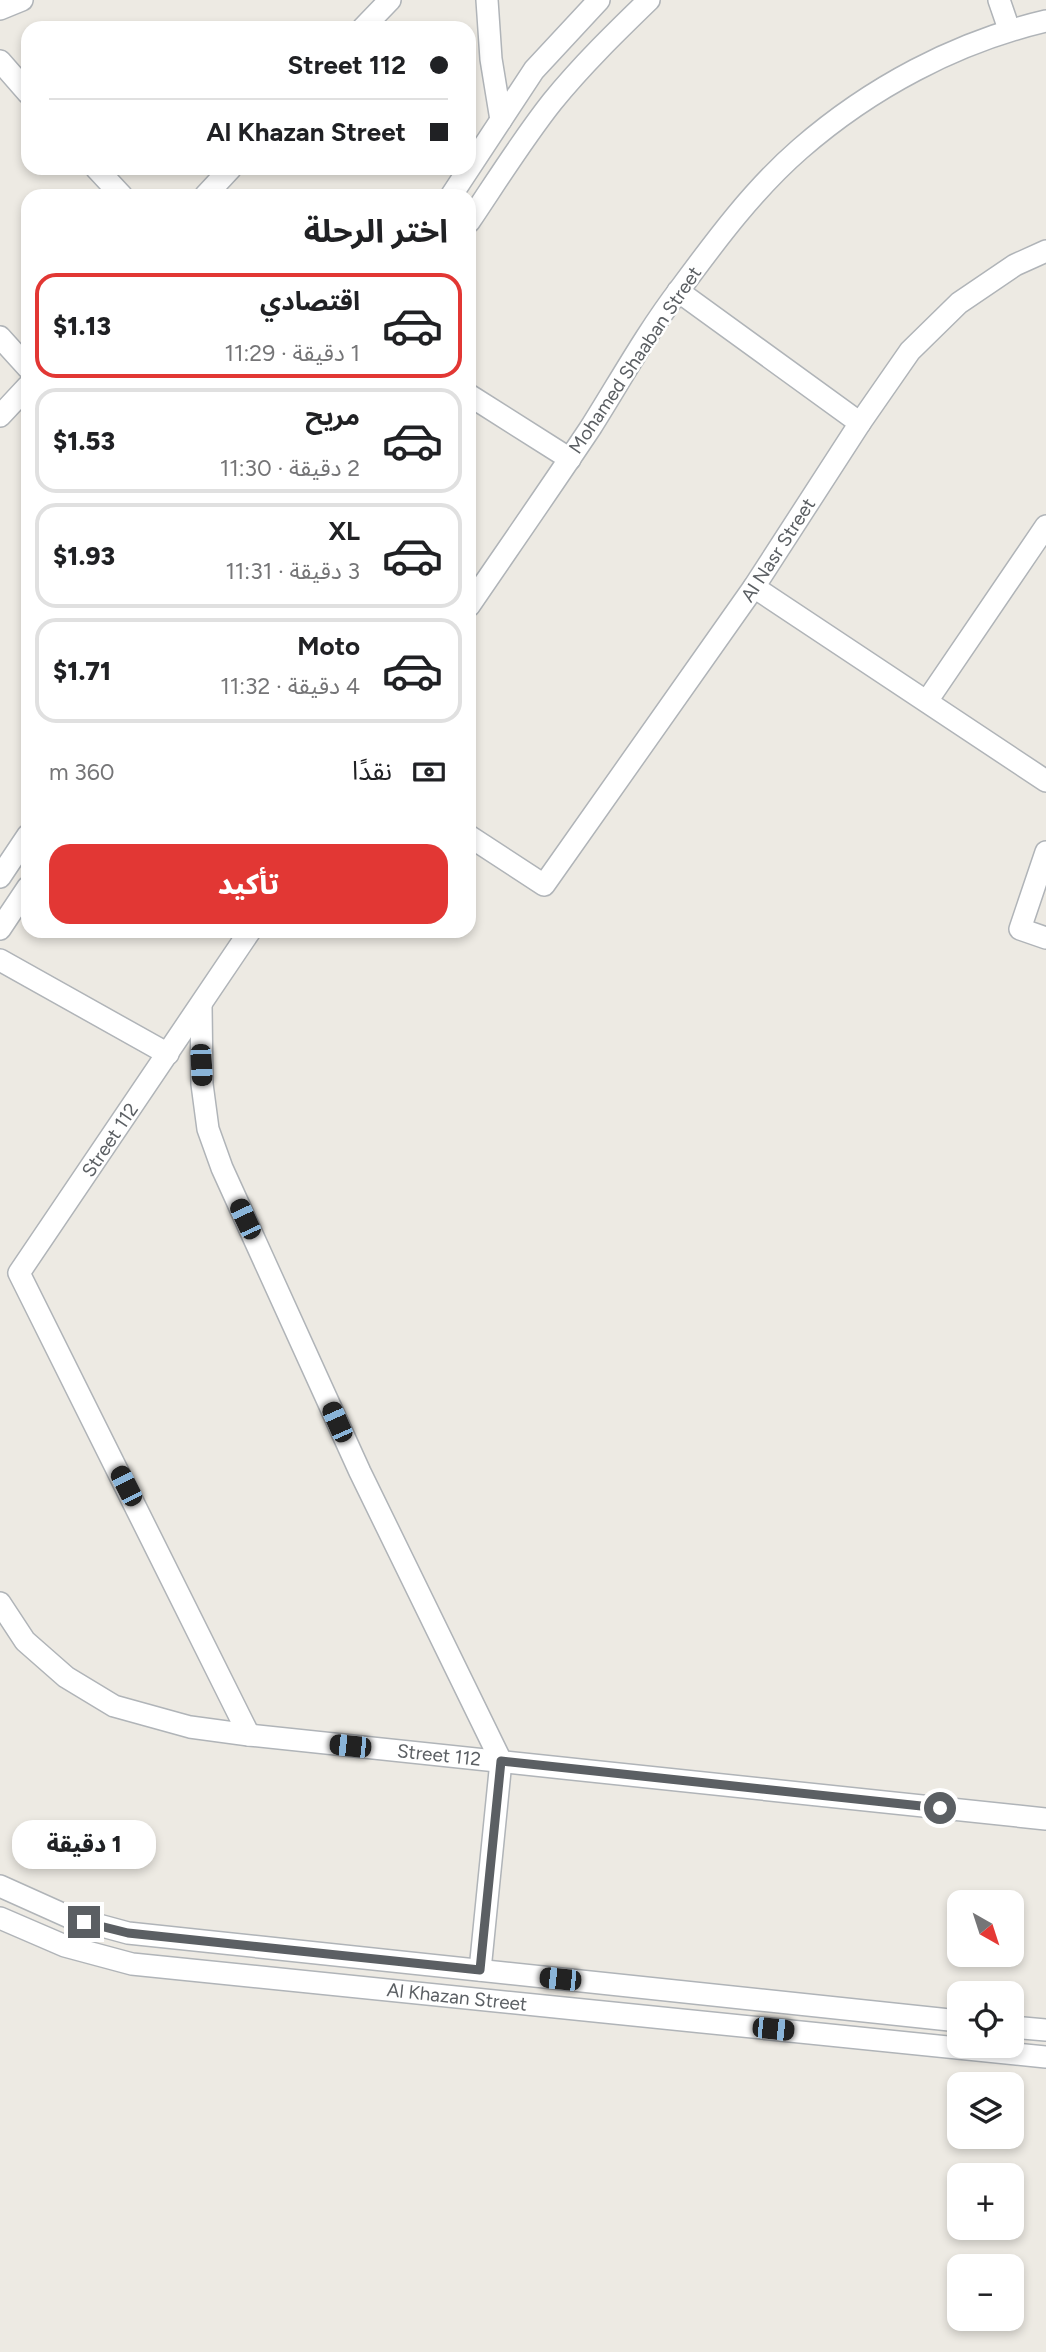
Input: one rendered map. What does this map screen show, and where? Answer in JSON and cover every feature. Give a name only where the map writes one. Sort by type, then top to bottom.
[{"type":"street","points":[[370,21],[390,0]]},
{"type":"street","points":[[488,0],[491,59],[501,120]]},
{"type":"street","points":[[476,158],[534,70],[599,0]]},
{"type":"street","points":[[476,212],[524,140],[580,70],[649,0]]},
{"type":"street","points":[[999,0],[1009,29]]},
{"type":"street","name":"Mohamed Shaaban Street","points":[[476,596],[570,459],[678,291],[744,207],[799,150],[869,95],[942,57],[1009,29],[1046,21]]},
{"type":"street","points":[[0,61],[21,85]]},
{"type":"street","points":[[102,175],[116,189]]},
{"type":"street","points":[[212,189],[224,175]]},
{"type":"street","name":"Al Nasr Street","points":[[476,841],[544,885],[754,587],[910,351],[959,303],[1015,265],[1046,251]]},
{"type":"street","points":[[678,291],[860,423]]},
{"type":"street","points":[[0,337],[21,360]]},
{"type":"street","points":[[0,416],[21,394]]},
{"type":"street","points":[[476,399],[570,459]]},
{"type":"street","points":[[927,701],[1046,526]]},
{"type":"street","points":[[754,587],[1046,781]]},
{"type":"street","points":[[0,877],[21,846]]},
{"type":"street","points":[[1046,852],[1020,929],[1046,938]]},
{"type":"street","points":[[0,929],[21,898]]},
{"type":"street","points":[[245,938],[201,1006],[202,1084],[208,1129],[222,1168],[360,1472],[501,1761],[480,1970]]},
{"type":"street","points":[[0,960],[168,1054]]},
{"type":"street","name":"Street 112","points":[[201,1006],[19,1273],[249,1735]]},
{"type":"street","name":"Street 112","points":[[0,1604],[25,1641],[66,1678],[114,1706],[190,1727],[1046,1819]]},
{"type":"street","name":"Al Khazan Street","points":[[0,1886],[69,1917],[128,1933],[947,2020]]},
{"type":"street","name":"Al Khazan Street","points":[[0,1918],[65,1946],[132,1964],[1046,2057]]},
{"type":"street","points":[[609,2012],[612,1984]]},
{"type":"street","points":[[1024,2027],[1046,2030]]},
{"type":"route","points":[[84,1922],[128,1933],[480,1970],[501,1761],[940,1808]]}]
